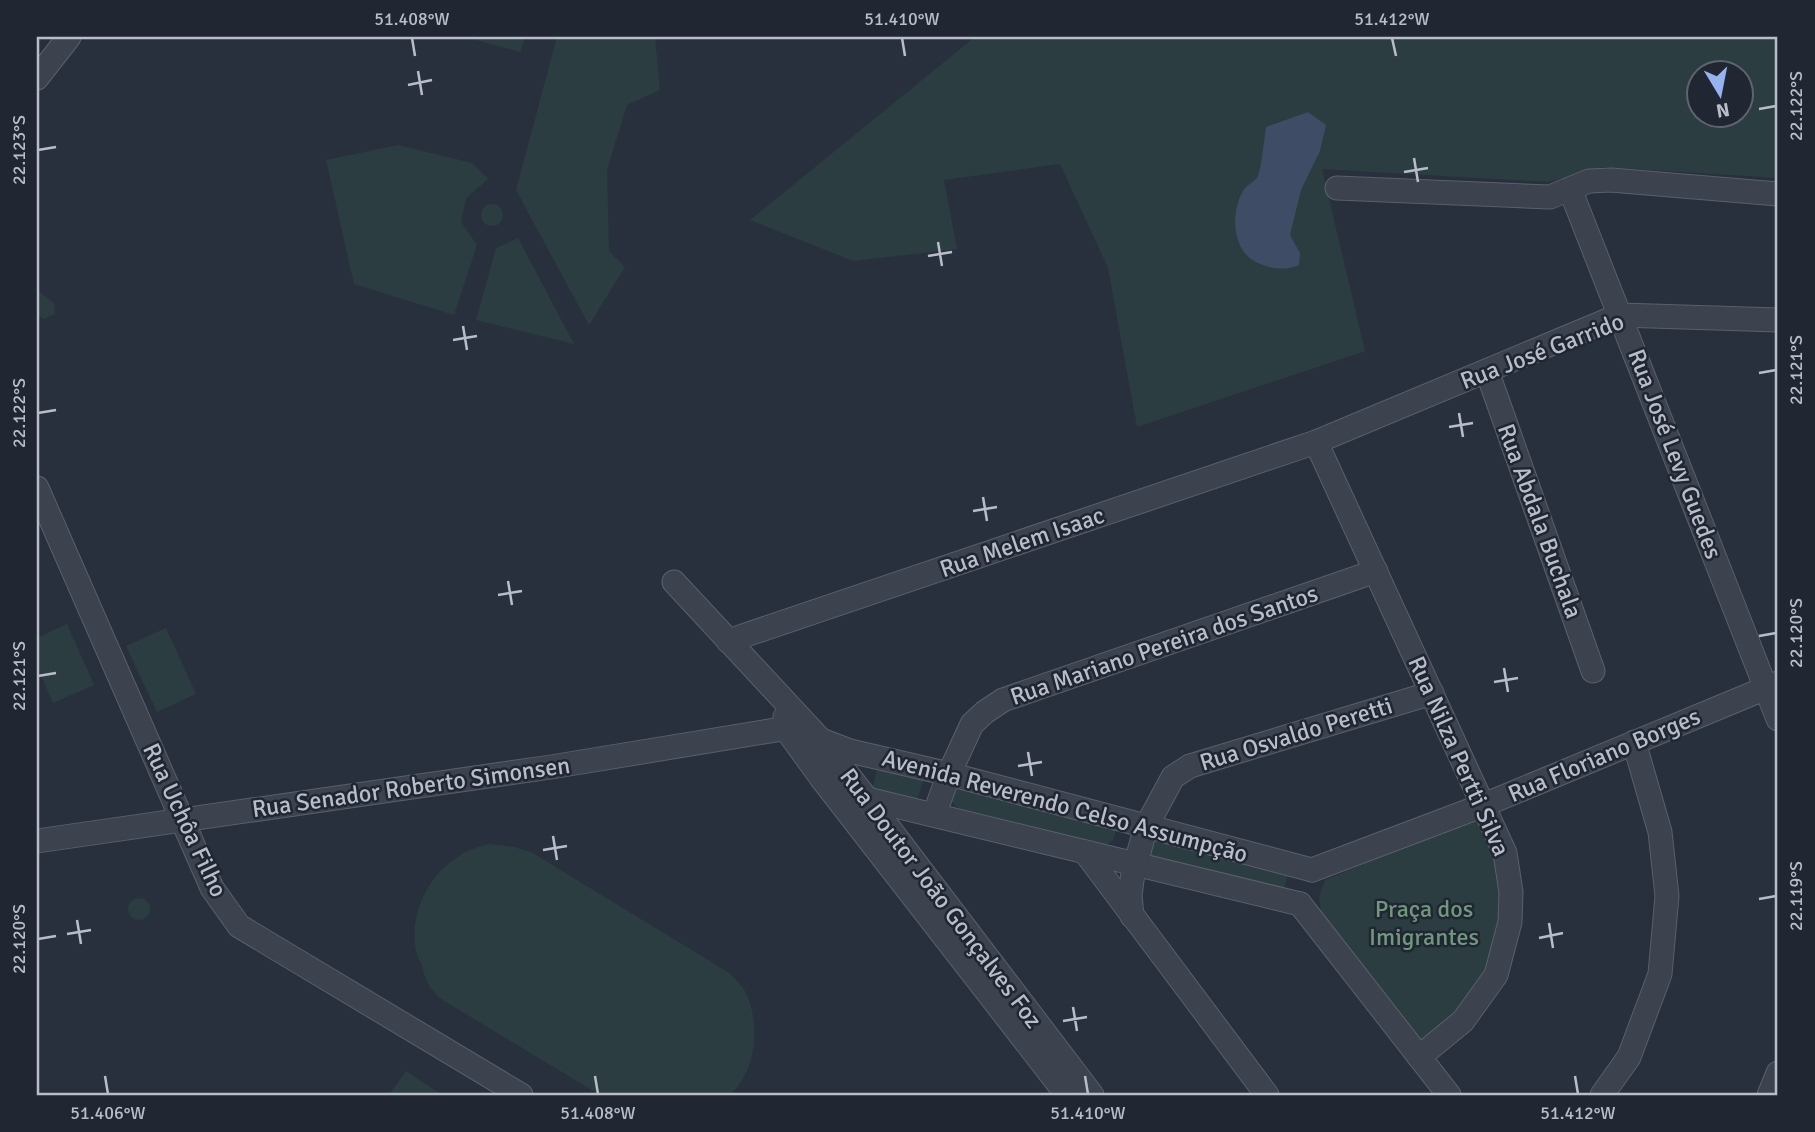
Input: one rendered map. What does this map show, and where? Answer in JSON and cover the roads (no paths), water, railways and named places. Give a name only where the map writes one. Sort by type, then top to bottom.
[{"type":"street","points":[[37,78],[69,37]]},
{"type":"street","points":[[1337,188],[1550,197],[1589,181],[1611,180],[1778,194]]},
{"type":"street","name":"Rua José Levy Guedes","points":[[1570,189],[1772,685],[1778,719]]},
{"type":"street","name":"Rua José Garrido","points":[[1316,442],[1620,315],[1778,320]]},
{"type":"street","name":"Rua Abdala Buchala","points":[[1487,371],[1593,671]]},
{"type":"street","name":"Rua Nilza Pertti Silva","points":[[1316,442],[1505,853],[1511,891],[1510,922],[1496,975],[1463,1021],[1419,1057]]},
{"type":"street","name":"Rua Melem Isaac","points":[[728,641],[1316,442]]},
{"type":"street","name":"Rua Uchôa Filho","points":[[37,488],[212,888],[239,926],[521,1095]]},
{"type":"street","name":"Rua Mariano Pereira dos Santos","points":[[934,815],[972,724],[1003,700],[1376,571]]},
{"type":"street","name":"Rua Doutor João Gonçalves Foz","points":[[674,582],[786,704],[803,731],[822,779],[1067,1095]]},
{"type":"street","name":"Rua Floriano Borges","points":[[1312,870],[1484,806],[1772,685]]},
{"type":"street","name":"Rua Osvaldo Peretti","points":[[1132,916],[1130,895],[1135,864],[1146,827],[1173,777],[1190,765],[1432,693]]},
{"type":"street","name":"Rua Doutor João Gonçalves Foz","points":[[803,731],[867,799],[1092,1095]]},
{"type":"street","name":"Rua Senador Roberto Simonsen","points":[[37,841],[803,731]]},
{"type":"street","name":"Avenida Reverendo Celso Assumpção","points":[[803,731],[850,751],[949,774],[1312,870]]},
{"type":"street","points":[[1602,1095],[1629,1057],[1660,974],[1667,896],[1660,832],[1634,743]]},
{"type":"street","name":"Avenida Reverendo Celso Assumpção","points":[[822,779],[867,799],[1300,904]]},
{"type":"street","points":[[1085,852],[1267,1095]]},
{"type":"street","points":[[1312,870],[1300,904],[1449,1095]]},
{"type":"street","points":[[1769,1095],[1778,1073]]},
{"type":"water","points":[[1308,112],[1326,125],[1320,151],[1301,190],[1290,235],[1300,253],[1299,265],[1283,269],[1268,267],[1249,258],[1243,250],[1236,231],[1236,210],[1243,191],[1258,176],[1266,127]]},
{"type":"park label","name":"Praça dos Imigrantes","points":[[1424,923]]}]
